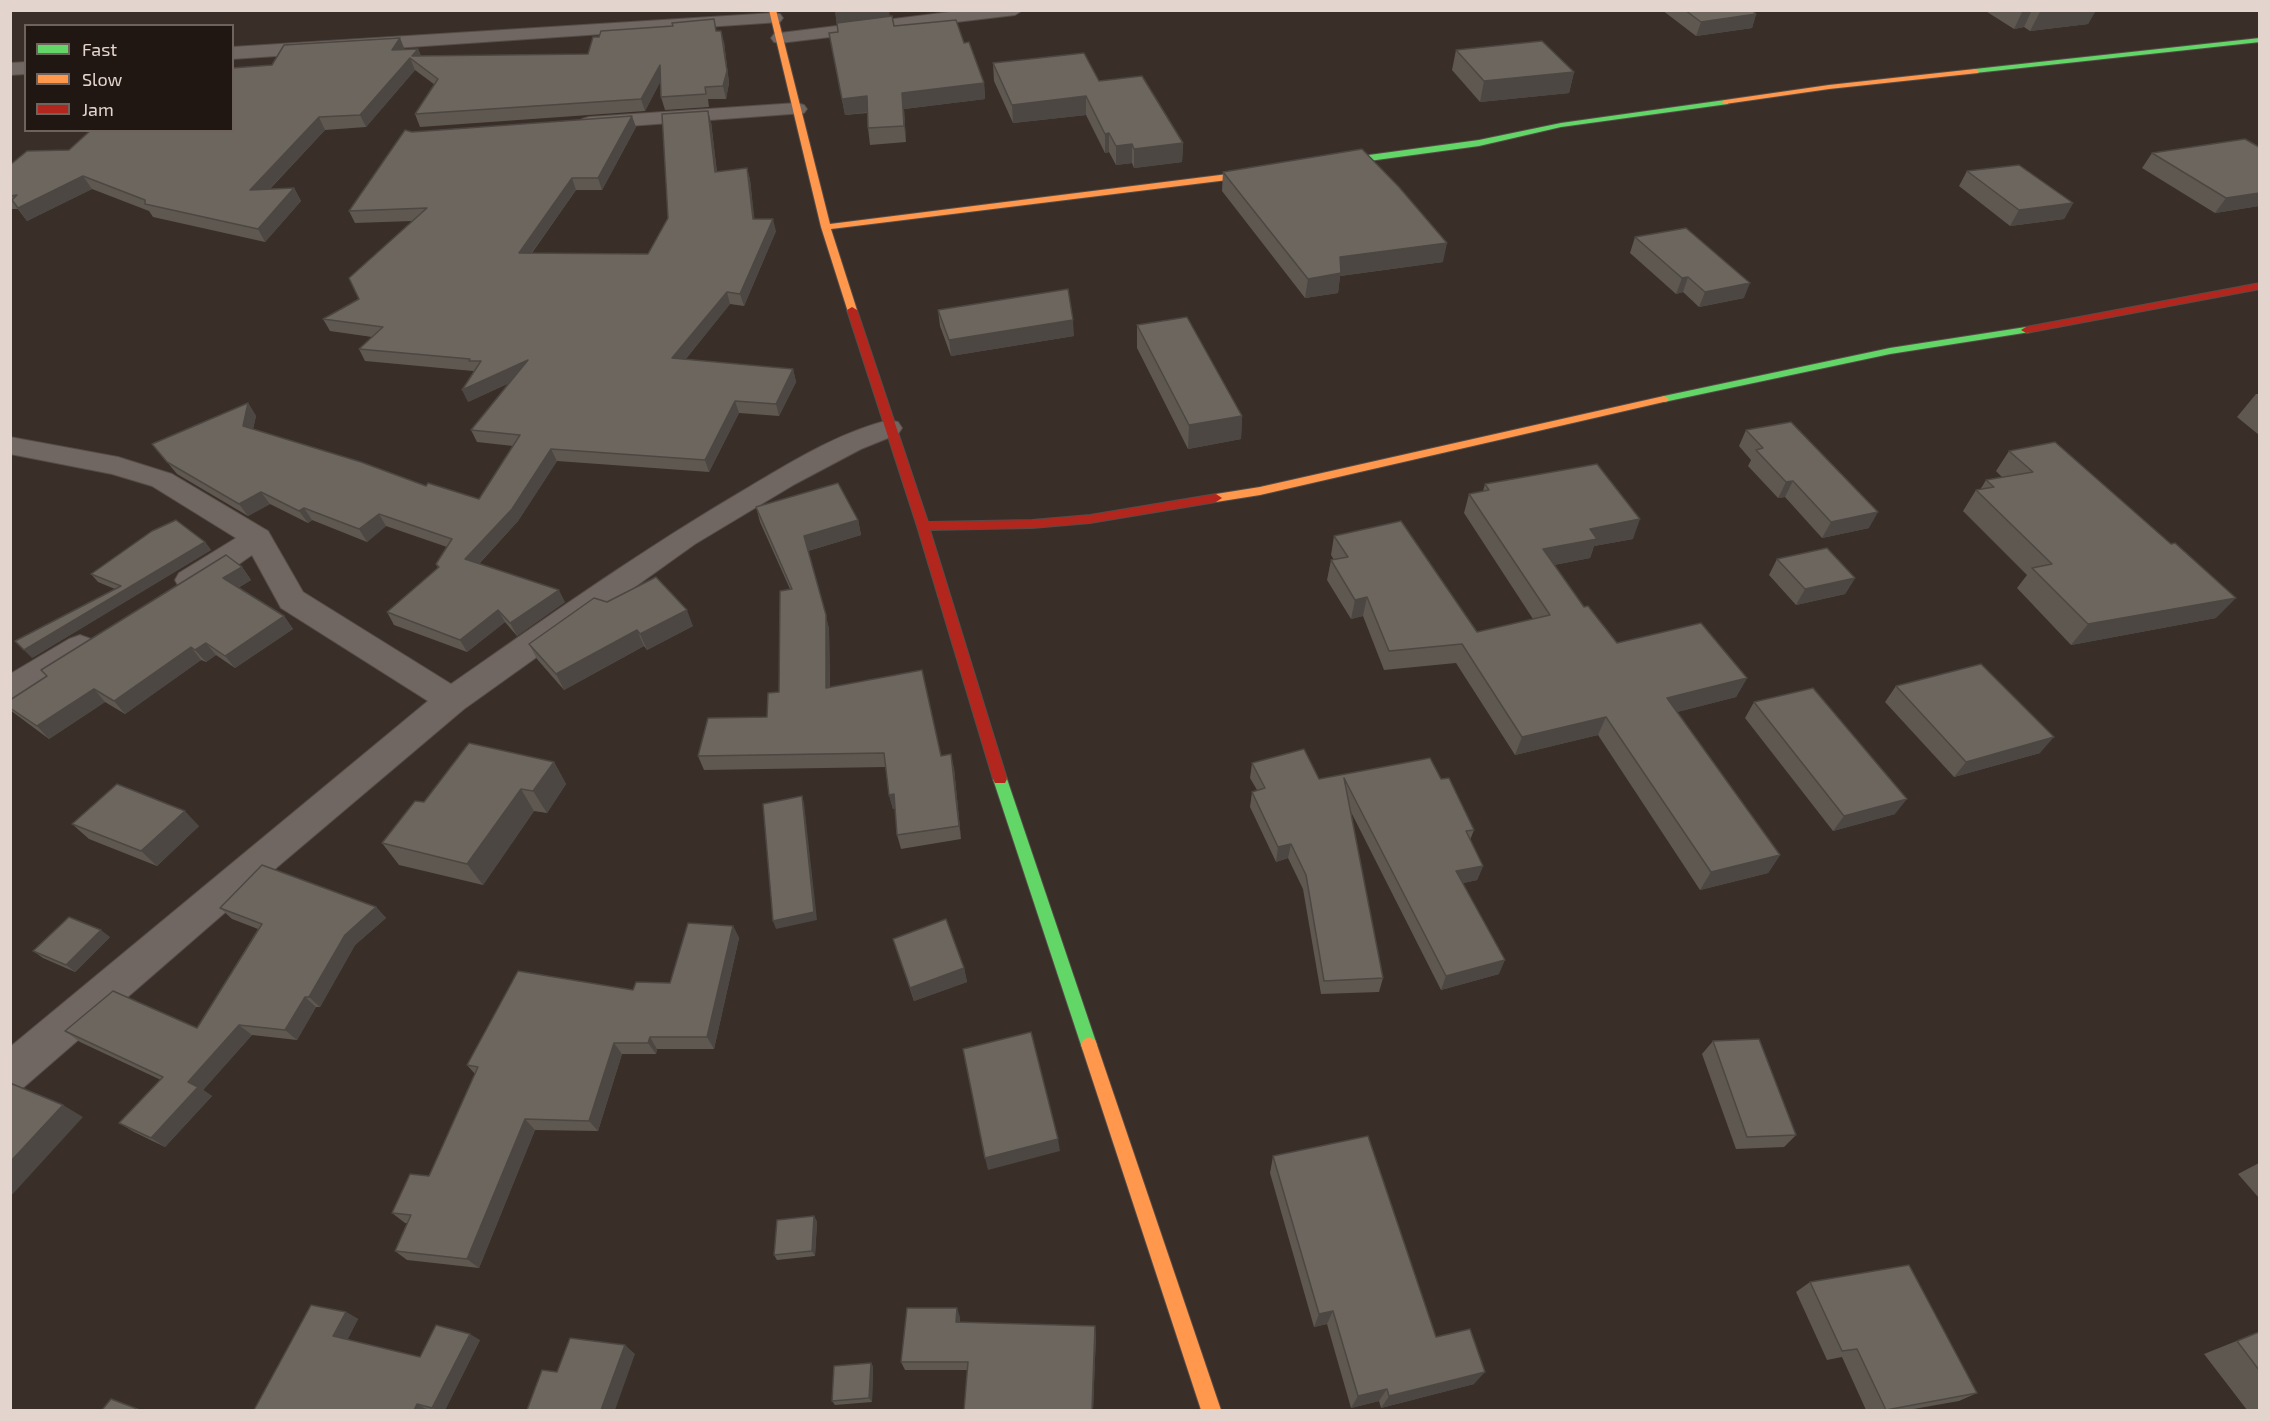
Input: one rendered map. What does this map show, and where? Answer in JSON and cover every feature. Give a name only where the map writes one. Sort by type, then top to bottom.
[{"type":"street","points":[[780,38],[1015,10]]},
{"type":"street","points":[[234,53],[773,14],[826,227],[889,428],[923,526],[999,775],[1211,1410]]},
{"type":"street","points":[[1315,165],[1479,143],[1561,126],[1829,87],[2259,40]]},
{"type":"street","points":[[571,124],[797,109]]},
{"type":"street","points":[[826,227],[1283,170]]},
{"type":"street","points":[[923,526],[1032,524],[1090,519],[1260,491],[1709,389],[1890,351],[2020,331],[2259,286]]},
{"type":"street","points":[[10,1073],[269,852],[452,700],[685,537],[785,478],[851,443],[889,428]]},
{"type":"street","points":[[10,445],[118,466],[162,480],[258,538],[292,600],[452,700]]},
{"type":"street","points":[[167,594],[258,538]]},
{"type":"street","points":[[10,690],[107,631]]},
{"type":"building","points":[[1685,10],[1752,10],[1756,14],[1701,22]]},
{"type":"building","points":[[892,16],[894,26],[956,20],[964,43],[969,42],[984,83],[902,93],[904,126],[868,128],[867,96],[842,99],[829,33],[838,32],[837,23]]},
{"type":"building","points":[[714,19],[716,31],[721,31],[727,71],[723,86],[705,87],[706,94],[661,97],[660,65],[641,99],[415,114],[438,79],[410,58],[360,115],[319,117],[250,190],[294,188],[258,229],[145,204],[145,200],[83,176],[18,208],[12,200],[17,195],[10,196],[10,165],[27,151],[69,150],[89,132],[234,132],[234,68],[272,65],[284,45],[400,38],[392,50],[418,49],[412,56],[588,54],[593,37],[599,37],[601,31],[673,26],[672,23]]},
{"type":"building","points":[[1542,41],[1574,72],[1484,81],[1456,50]]},
{"type":"building","points":[[1084,53],[1099,81],[1142,76],[1183,143],[1134,149],[1132,144],[1116,146],[1109,133],[1105,134],[1086,96],[1012,105],[993,63]]},
{"type":"building","points":[[708,111],[715,172],[747,168],[753,219],[773,219],[740,294],[727,292],[672,358],[793,369],[776,404],[735,401],[705,460],[551,449],[512,509],[465,559],[559,590],[510,623],[498,610],[460,640],[387,612],[439,567],[436,564],[452,539],[379,514],[359,529],[304,508],[299,511],[261,492],[239,504],[167,462],[152,444],[248,403],[243,426],[361,462],[426,486],[428,483],[479,499],[520,435],[471,430],[528,360],[462,390],[481,361],[359,349],[383,327],[323,319],[359,299],[349,278],[427,208],[349,211],[405,130],[412,132],[632,116],[598,178],[572,178],[519,253],[648,254],[668,218],[662,114]]},
{"type":"building","points":[[2245,139],[2259,147],[2259,193],[2226,198],[2152,153]]},
{"type":"building","points":[[1362,149],[1399,187],[1447,243],[1340,257],[1341,273],[1308,279],[1223,172]]},
{"type":"building","points":[[2019,165],[2073,203],[2019,210],[1967,171]]},
{"type":"building","points":[[1686,228],[1750,283],[1705,292],[1688,277],[1682,278],[1635,237]]},
{"type":"building","points":[[1068,289],[1073,320],[949,340],[938,310]]},
{"type":"building","points":[[1187,317],[1242,416],[1189,425],[1137,325]]},
{"type":"building","points":[[1791,422],[1878,512],[1831,522],[1793,481],[1786,482],[1756,450],[1763,448],[1746,430]]},
{"type":"building","points":[[2055,442],[2171,544],[2175,543],[2236,598],[2088,624],[2032,568],[2052,564],[1976,490],[1994,487],[1986,480],[2033,472],[2009,451]]},
{"type":"building","points":[[1597,464],[1640,519],[1590,529],[1597,539],[1543,549],[1584,607],[1588,606],[1617,643],[1701,623],[1747,678],[1667,698],[1780,855],[1711,872],[1606,717],[1522,737],[1462,644],[1389,651],[1367,597],[1355,600],[1331,560],[1348,557],[1334,536],[1401,521],[1477,632],[1550,615],[1469,494],[1489,490],[1485,484]]},
{"type":"building","points":[[838,483],[858,520],[804,536],[826,615],[826,688],[922,670],[941,756],[951,754],[959,826],[897,835],[894,794],[889,795],[884,753],[698,756],[708,718],[767,717],[768,693],[779,692],[780,591],[792,589],[756,507]]},
{"type":"building","points":[[176,520],[205,542],[24,650],[15,641],[121,586],[91,574],[152,531]]},
{"type":"building","points":[[1827,548],[1855,578],[1805,589],[1777,559]]},
{"type":"building","points":[[226,555],[242,567],[223,578],[284,616],[225,656],[206,643],[195,650],[191,647],[114,701],[94,689],[37,726],[10,708],[10,700],[47,676],[41,670]]},
{"type":"building","points":[[656,577],[687,610],[640,634],[637,630],[556,674],[529,644],[594,598],[607,602]]},
{"type":"building","points":[[1981,664],[2054,737],[1966,762],[1896,686]]},
{"type":"building","points":[[1813,688],[1907,799],[1844,816],[1754,702]]},
{"type":"building","points":[[469,743],[554,762],[533,791],[521,789],[467,864],[382,843],[415,801],[424,802]]},
{"type":"building","points":[[1304,749],[1319,779],[1430,758],[1441,779],[1449,778],[1474,830],[1466,831],[1483,866],[1456,871],[1505,960],[1446,976],[1344,778],[1383,978],[1324,981],[1306,875],[1291,844],[1278,847],[1252,792],[1265,788],[1252,763]]},
{"type":"building","points":[[117,784],[185,811],[141,851],[72,824]]},
{"type":"building","points":[[802,796],[814,912],[773,921],[763,804]]},
{"type":"building","points":[[262,865],[376,907],[345,935],[309,997],[305,997],[285,1030],[239,1025],[188,1082],[198,1087],[151,1138],[119,1123],[163,1077],[65,1031],[113,991],[197,1028],[262,924],[220,908]]},
{"type":"building","points":[[69,917],[101,930],[66,965],[33,951]]},
{"type":"building","points":[[946,919],[964,968],[910,988],[893,939]]},
{"type":"building","points":[[688,923],[733,926],[707,1037],[650,1037],[648,1043],[614,1043],[589,1121],[525,1119],[467,1259],[395,1251],[411,1215],[392,1213],[410,1174],[429,1176],[478,1067],[467,1065],[518,971],[633,990],[636,982],[670,983]]},
{"type":"building","points":[[1031,1032],[1058,1139],[985,1158],[963,1049]]},
{"type":"building","points":[[1759,1039],[1796,1135],[1747,1137],[1713,1041]]},
{"type":"building","points":[[10,1083],[63,1105],[10,1162]]},
{"type":"building","points":[[1368,1136],[1436,1337],[1470,1329],[1485,1372],[1389,1396],[1387,1389],[1358,1396],[1333,1311],[1319,1314],[1273,1156]]},
{"type":"building","points":[[814,1216],[812,1251],[774,1255],[777,1220]]},
{"type":"building","points":[[1909,1265],[1977,1393],[1886,1410],[1857,1349],[1842,1351],[1810,1282]]},
{"type":"building","points":[[311,1305],[346,1312],[333,1336],[420,1357],[436,1325],[470,1334],[432,1408],[417,1404],[414,1410],[254,1410]]},
{"type":"building","points":[[907,1308],[957,1308],[956,1322],[1095,1326],[1092,1410],[964,1410],[968,1362],[901,1362]]},
{"type":"building","points":[[2259,1332],[2259,1370],[2237,1341]]},
{"type":"building","points":[[570,1338],[625,1345],[601,1410],[527,1410],[542,1370],[557,1372]]},
{"type":"building","points":[[871,1363],[869,1398],[832,1401],[834,1366]]},
{"type":"building","points":[[111,1399],[140,1410],[102,1410]]},
{"type":"traffic: fast","points":[[1975,71],[2260,40]]},
{"type":"traffic: fast","points":[[1325,164],[1479,143],[1561,125],[1725,102]]},
{"type":"traffic: fast","points":[[1664,399],[1890,351],[2026,330]]},
{"type":"traffic: fast","points":[[1000,779],[1089,1045]]},
{"type":"traffic: slow","points":[[772,10],[826,227],[852,310]]},
{"type":"traffic: slow","points":[[1725,102],[1829,87],[1975,71]]},
{"type":"traffic: slow","points":[[826,227],[1268,172]]},
{"type":"traffic: slow","points":[[1216,498],[1260,491],[1664,399]]},
{"type":"traffic: slow","points":[[1089,1045],[1211,1410]]},
{"type":"traffic: jam","points":[[2026,330],[2260,286]]},
{"type":"traffic: jam","points":[[852,310],[923,526],[1000,779]]},
{"type":"traffic: jam","points":[[923,526],[1032,524],[1090,519],[1216,498]]}]
